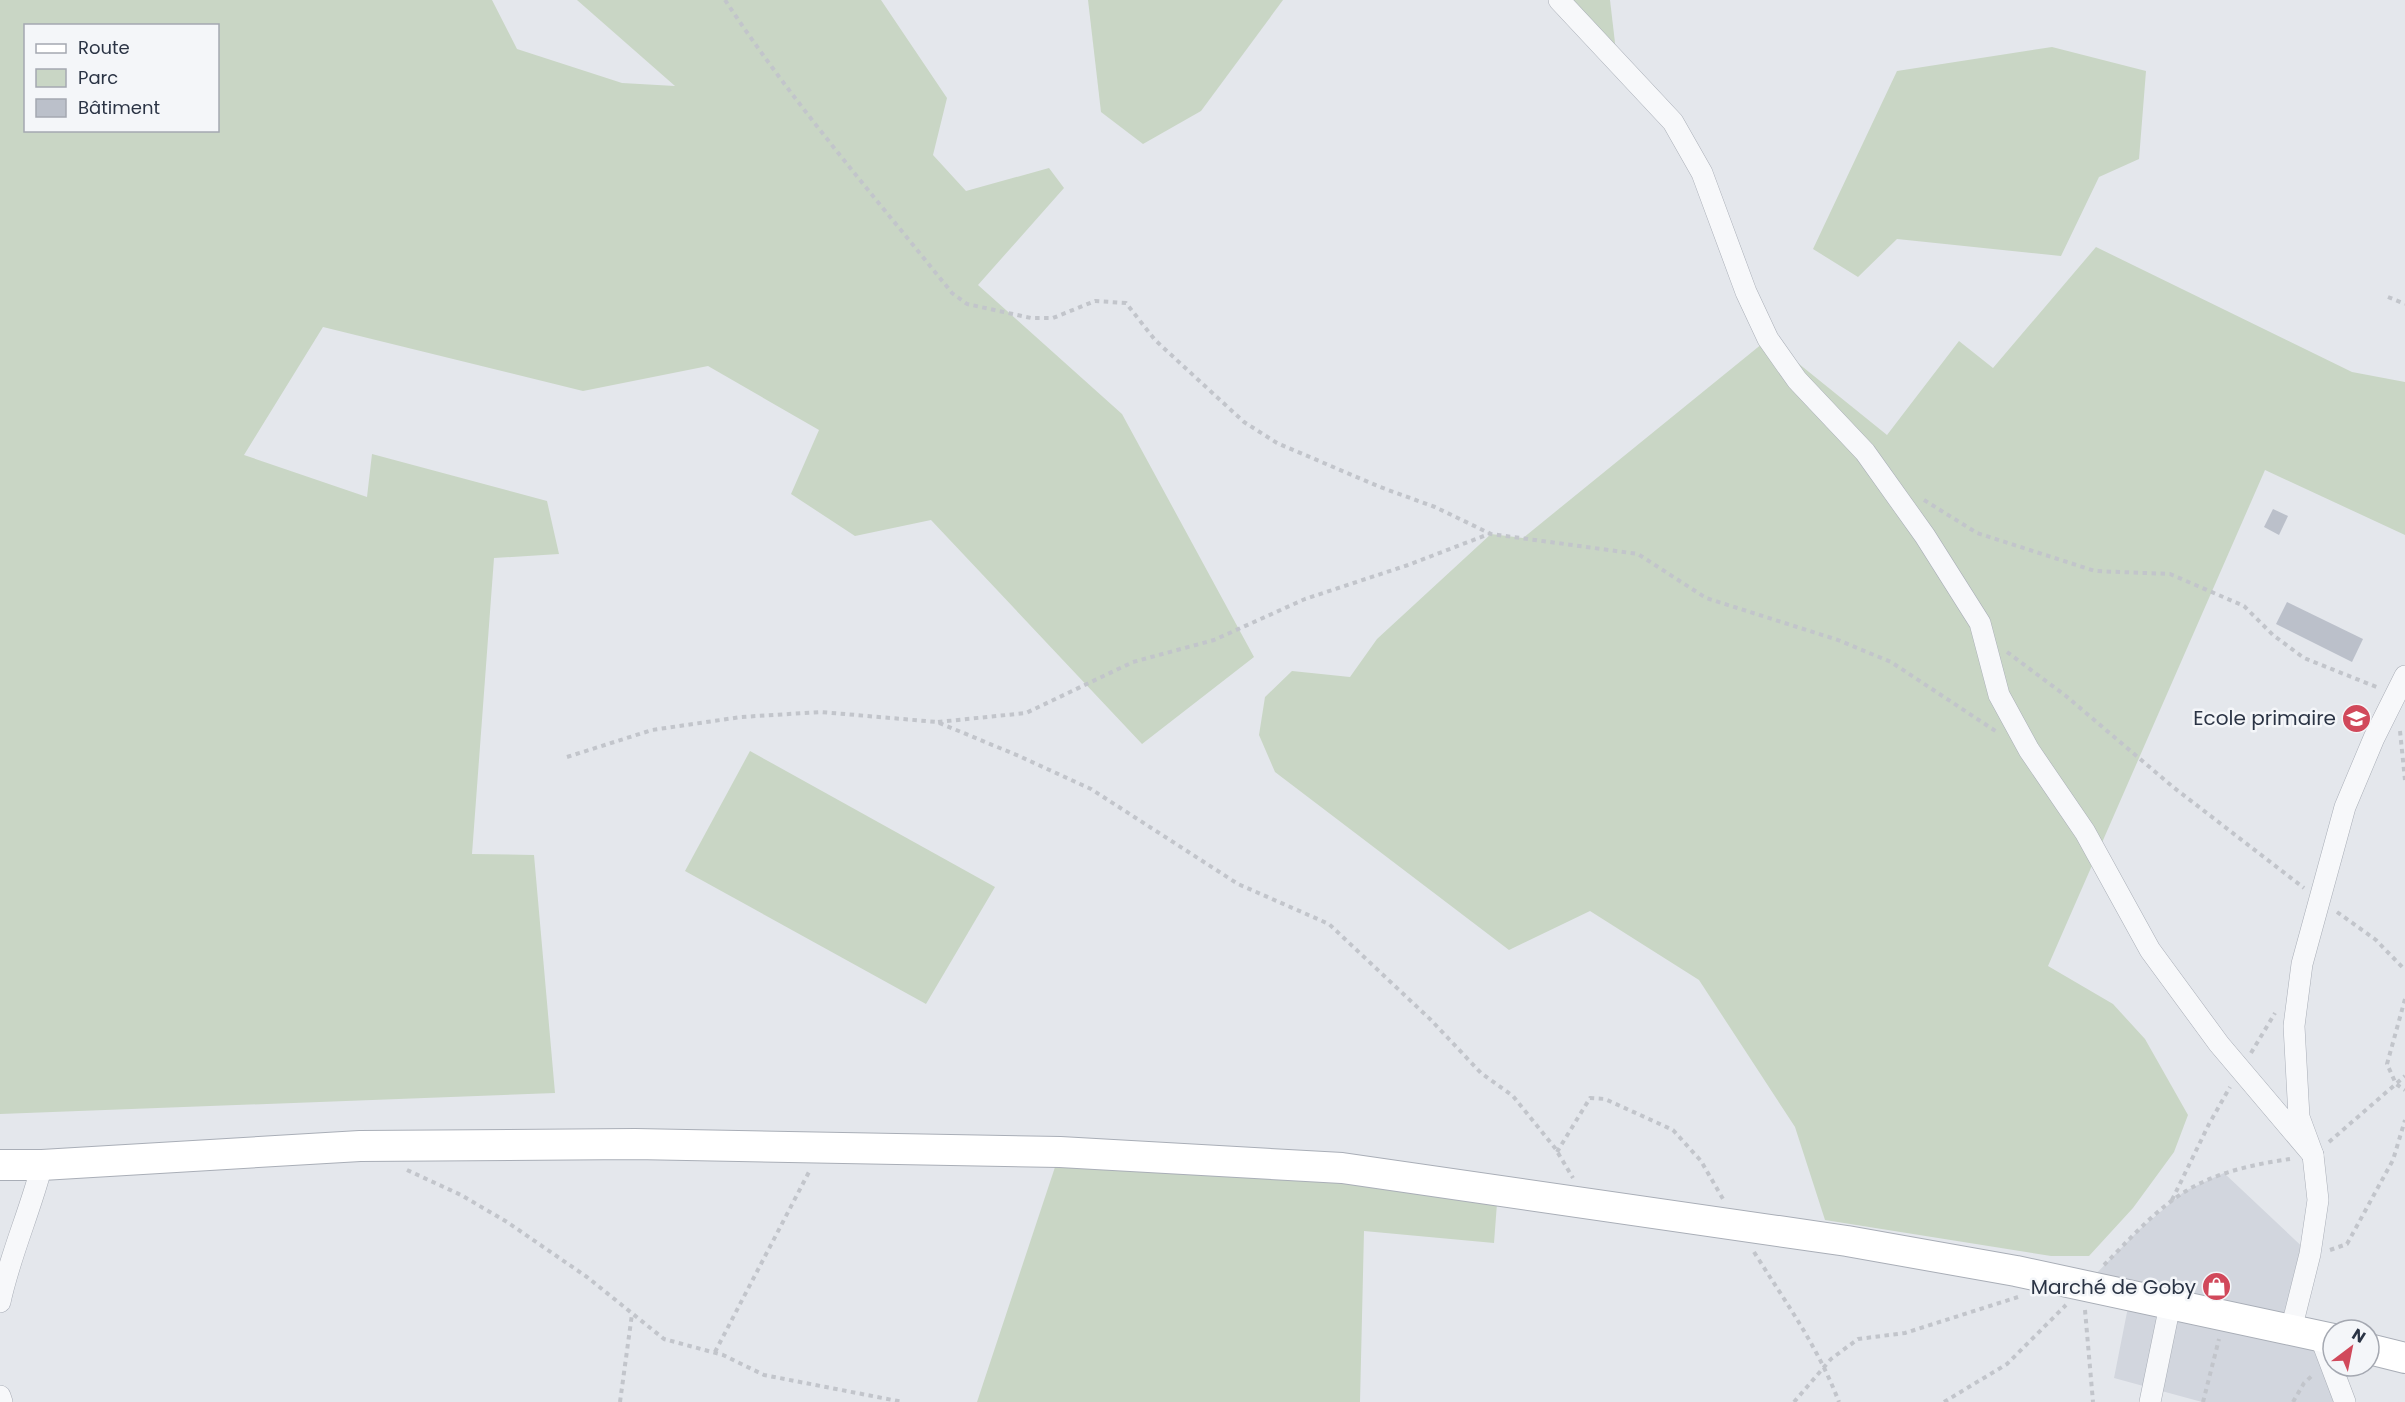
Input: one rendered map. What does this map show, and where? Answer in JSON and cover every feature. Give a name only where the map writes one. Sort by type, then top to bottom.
[{"type":"main road","points":[[0,1165],[42,1165],[360,1146],[635,1144],[1060,1152],[1342,1168],[1847,1241],[2016,1271],[2290,1330],[2321,1343]]},
{"type":"main road","points":[[2381,1352],[2405,1358]]},
{"type":"street","points":[[1559,0],[1673,122],[1702,173],[1746,292],[1768,339],[1797,380],[1865,452],[1886,480],[1980,623],[1999,695],[2029,750],[2085,831],[2150,950],[2219,1044],[2313,1155]]},
{"type":"street","points":[[2290,1330],[2310,1254],[2318,1200],[2313,1155],[2299,1117],[2294,1026],[2302,964],[2345,807],[2374,738],[2400,685]]},
{"type":"street","points":[[0,1302],[8,1266],[33,1198],[42,1165]]},
{"type":"street","points":[[2150,1402],[2170,1305]]},
{"type":"street","points":[[2337,1378],[2345,1402]]},
{"type":"street","points":[[0,1396],[2,1402]]},
{"type":"path","points":[[725,0],[796,98],[952,293],[967,304],[1031,318],[1053,318],[1095,301],[1126,303],[1155,340],[1252,428],[1277,443],[1380,487],[1435,507],[1491,534],[1638,554],[1706,598],[1838,640],[1891,662],[1980,722],[2029,750]]},
{"type":"path","points":[[2388,297],[2405,304]]},
{"type":"path","points":[[1923,500],[1977,533],[2095,571],[2170,574],[2244,606],[2272,634],[2304,658],[2400,685],[2405,780]]},
{"type":"path","points":[[567,757],[652,730],[741,717],[821,712],[937,722],[1026,713],[1134,662],[1214,640],[1305,598],[1408,565],[1491,534]]},
{"type":"path","points":[[1980,623],[2006,652],[2066,696],[2173,787],[2376,940],[2405,970]]},
{"type":"path","points":[[937,722],[1091,789],[1238,884],[1329,924],[1431,1020],[1481,1073],[1513,1096],[1555,1148],[1589,1204]]},
{"type":"path","points":[[2405,999],[2387,1064],[2396,1084],[2405,1090]]},
{"type":"path","points":[[1944,1402],[2007,1364],[2051,1322],[2139,1230],[2185,1191],[2224,1173],[2313,1155],[2405,1076]]},
{"type":"path","points":[[2310,1254],[2347,1244],[2393,1160],[2405,1120]]},
{"type":"path","points":[[715,1353],[750,1282],[822,1148]]},
{"type":"path","points":[[399,1166],[461,1195],[507,1222],[587,1277],[664,1339],[715,1353],[764,1376],[903,1402]]},
{"type":"path","points":[[2084,1286],[2093,1402]]},
{"type":"path","points":[[1794,1402],[1831,1359],[1858,1339],[1905,1333],[2027,1296]]},
{"type":"path","points":[[620,1402],[632,1313]]},
{"type":"path","points":[[2203,1402],[2224,1317]]},
{"type":"path","points":[[2293,1402],[2321,1355]]},
{"type":"shaded area","points":[[2224,1173],[2310,1254],[2291,1330],[2320,1336],[2321,1378],[2336,1378],[2337,1382],[2333,1402],[2202,1402],[2114,1378],[2130,1297],[2084,1286],[2139,1230],[2185,1191]]},
{"type":"green space","points":[[0,0],[492,0],[517,49],[622,83],[675,86],[577,0],[881,0],[947,98],[933,155],[966,191],[1049,168],[1064,188],[978,285],[1122,414],[1254,657],[1142,744],[931,520],[855,536],[791,494],[819,430],[708,366],[583,391],[323,327],[244,455],[367,497],[372,454],[547,501],[559,554],[494,558],[472,854],[534,855],[555,1093],[0,1114]]},
{"type":"green space","points":[[1088,0],[1283,0],[1201,111],[1143,144],[1101,112]]},
{"type":"green space","points":[[1559,0],[1610,0],[1617,60]]},
{"type":"green space","points":[[2052,47],[2146,71],[2139,159],[2099,177],[2061,256],[1897,239],[1858,277],[1813,249],[1897,71]]},
{"type":"green space","points":[[2096,247],[2352,372],[2405,382],[2405,535],[2265,470],[2048,966],[2113,1004],[2145,1039],[2188,1115],[2174,1152],[2133,1208],[2089,1256],[2051,1256],[1825,1220],[1795,1127],[1699,980],[1590,911],[1509,950],[1275,772],[1259,735],[1265,697],[1292,671],[1350,677],[1377,639],[1491,534],[1523,538],[1768,339],[1887,435],[1959,341],[1993,368]]},
{"type":"green space","points":[[750,751],[995,887],[926,1004],[685,871]]},
{"type":"green space","points":[[1060,1152],[1498,1190],[1494,1243],[1364,1231],[1360,1402],[977,1402]]},
{"type":"building","points":[[2273,509],[2288,516],[2279,535],[2264,527]]},
{"type":"building","points":[[2287,602],[2363,639],[2352,662],[2276,624]]},
{"type":"place","name":"Ecole primaire","points":[[2357,718]]},
{"type":"place","name":"Marché de Goby","points":[[2217,1287]]}]
